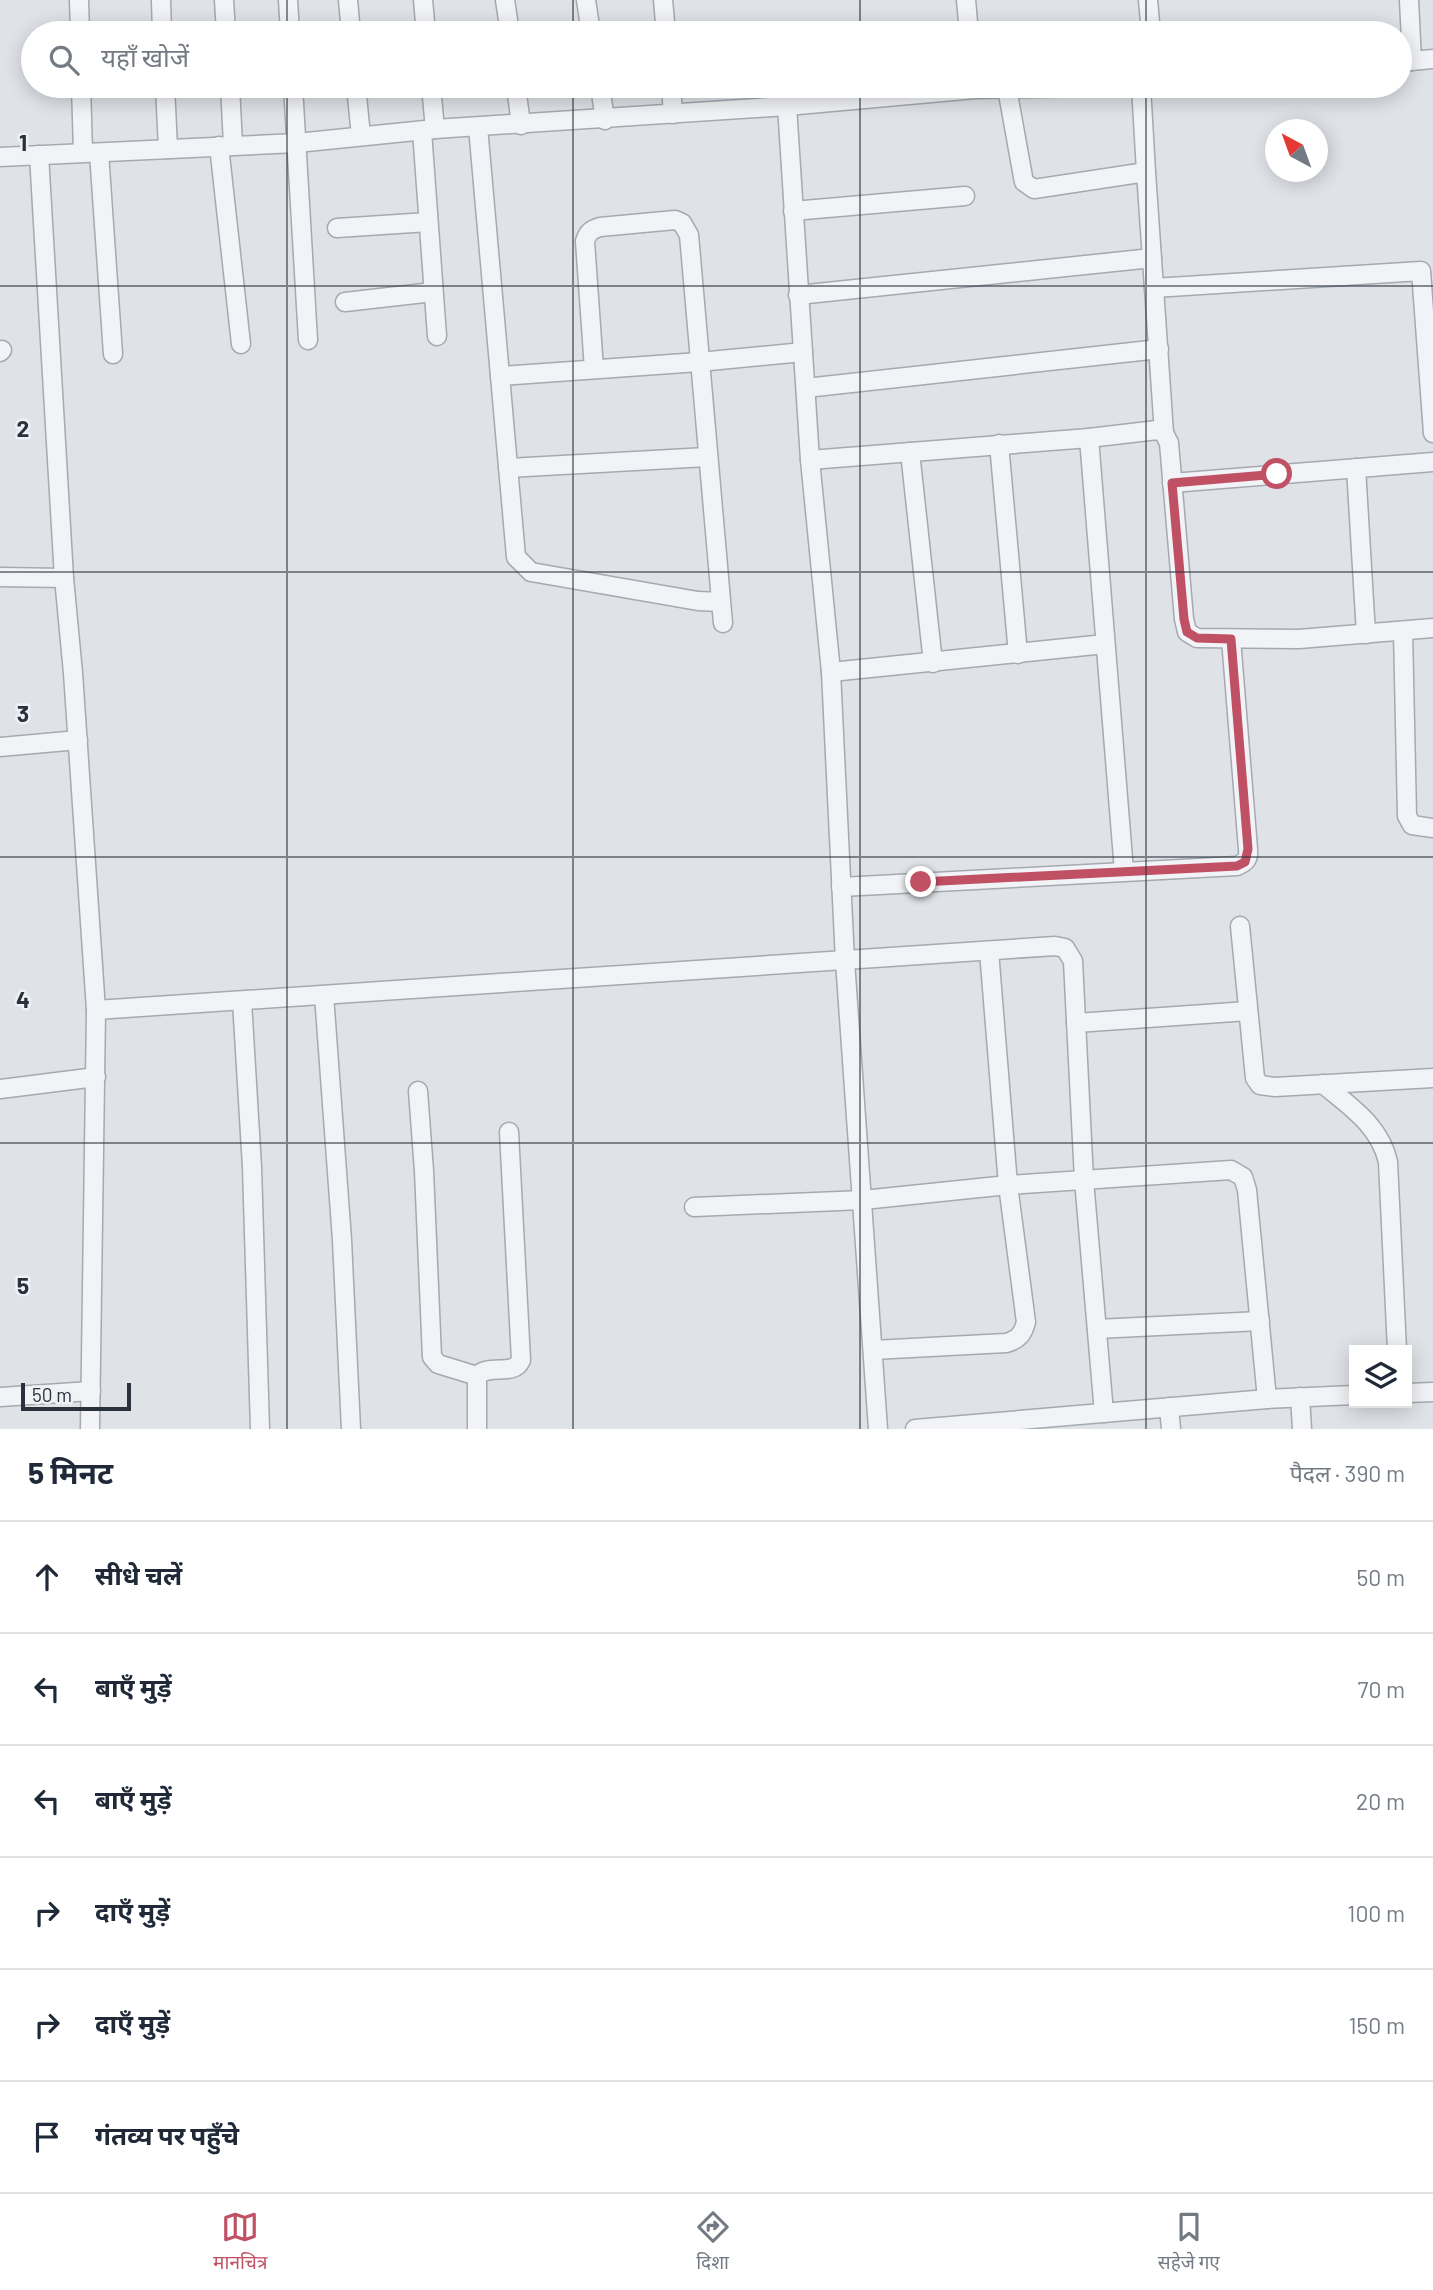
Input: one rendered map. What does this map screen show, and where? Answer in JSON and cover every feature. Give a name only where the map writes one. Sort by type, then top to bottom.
[{"type":"street","points":[[79,0],[80,21]]},
{"type":"street","points":[[160,0],[161,21]]},
{"type":"street","points":[[224,0],[225,21]]},
{"type":"street","points":[[288,0],[289,21]]},
{"type":"street","points":[[348,0],[350,21]]},
{"type":"street","points":[[423,0],[425,21]]},
{"type":"street","points":[[505,0],[508,21]]},
{"type":"street","points":[[586,0],[589,21]]},
{"type":"street","points":[[663,0],[665,21]]},
{"type":"street","points":[[966,0],[968,21]]},
{"type":"street","points":[[1148,0],[1150,21]]},
{"type":"street","points":[[1408,21],[1409,0]]},
{"type":"street","points":[[1412,61],[1433,59]]},
{"type":"street","points":[[83,98],[113,354]]},
{"type":"street","points":[[166,98],[168,149]]},
{"type":"street","points":[[228,98],[226,146],[241,344]]},
{"type":"street","points":[[294,98],[308,340]]},
{"type":"street","points":[[357,98],[361,136]]},
{"type":"street","points":[[430,98],[428,222],[437,336]]},
{"type":"street","points":[[518,98],[521,125]]},
{"type":"street","points":[[602,98],[605,120]]},
{"type":"street","points":[[672,98],[673,114]]},
{"type":"street","points":[[0,157],[297,143],[428,130],[605,120],[866,98]]},
{"type":"street","points":[[1009,98],[1023,177],[1029,187],[1146,172]]},
{"type":"street","points":[[1142,98],[1164,433],[1169,443],[1187,632],[1197,638],[1299,639],[1433,628]]},
{"type":"street","points":[[787,106],[810,460],[831,672],[845,961],[878,1429]]},
{"type":"street","points":[[478,127],[516,557],[531,572],[698,601],[720,602]]},
{"type":"street","points":[[39,155],[64,578],[96,1010],[90,1429]]},
{"type":"street","points":[[793,211],[965,196]]},
{"type":"street","points":[[594,369],[585,241],[587,234],[600,228],[675,220],[682,223],[689,235],[723,623]]},
{"type":"street","points":[[337,228],[428,222]]},
{"type":"street","points":[[798,295],[1152,258]]},
{"type":"street","points":[[1154,288],[1427,271],[1433,433]]},
{"type":"street","points":[[345,302],[433,292]]},
{"type":"street","points":[[806,388],[1158,349]]},
{"type":"street","points":[[500,376],[803,352]]},
{"type":"street","points":[[810,460],[1089,438],[1157,430],[1164,433]]},
{"type":"street","points":[[1089,438],[1124,871]]},
{"type":"street","points":[[999,444],[1018,654]]},
{"type":"street","points":[[910,452],[933,663]]},
{"type":"street","points":[[508,468],[707,457]]},
{"type":"street","points":[[1172,483],[1433,462]]},
{"type":"street","points":[[1356,468],[1366,634]]},
{"type":"street","points":[[0,577],[64,578]]},
{"type":"street","points":[[1403,631],[1407,816],[1412,825],[1433,828]]},
{"type":"street","points":[[841,887],[1237,866],[1245,862],[1248,856],[1231,639]]},
{"type":"street","points":[[831,672],[1105,645]]},
{"type":"street","points":[[0,747],[78,740]]},
{"type":"street","points":[[1240,926],[1255,1078],[1260,1085],[1275,1087],[1433,1077]]},
{"type":"street","points":[[96,1010],[1055,946],[1065,948],[1073,961],[1084,1180],[1104,1413]]},
{"type":"street","points":[[873,1350],[1006,1343],[1016,1340],[1023,1332],[1026,1322],[1008,1185],[989,951]]},
{"type":"street","points":[[324,995],[342,1240],[351,1429]]},
{"type":"street","points":[[242,1001],[252,1167],[260,1429]]},
{"type":"street","points":[[1076,1023],[1248,1011]]},
{"type":"street","points":[[0,1089],[96,1077]]},
{"type":"street","points":[[1323,1084],[1374,1129],[1385,1146],[1397,1345]]},
{"type":"street","points":[[418,1091],[432,1357],[438,1364],[477,1376]]},
{"type":"street","points":[[477,1429],[477,1376],[490,1369],[514,1368],[521,1360],[509,1132]]},
{"type":"street","points":[[694,1207],[863,1200],[1008,1185],[1231,1170],[1243,1177],[1247,1190],[1267,1399]]},
{"type":"street","points":[[1097,1329],[1260,1321]]},
{"type":"street","points":[[0,1397],[91,1391]]},
{"type":"street","points":[[1412,1393],[1433,1392]]},
{"type":"street","points":[[915,1429],[1267,1399],[1349,1395]]},
{"type":"street","points":[[1300,1397],[1301,1429]]},
{"type":"street","points":[[1169,1407],[1171,1429]]},
{"type":"route","points":[[921,882],[1237,866],[1245,862],[1248,849],[1231,639],[1197,638],[1187,632],[1172,483],[1277,474]]}]
